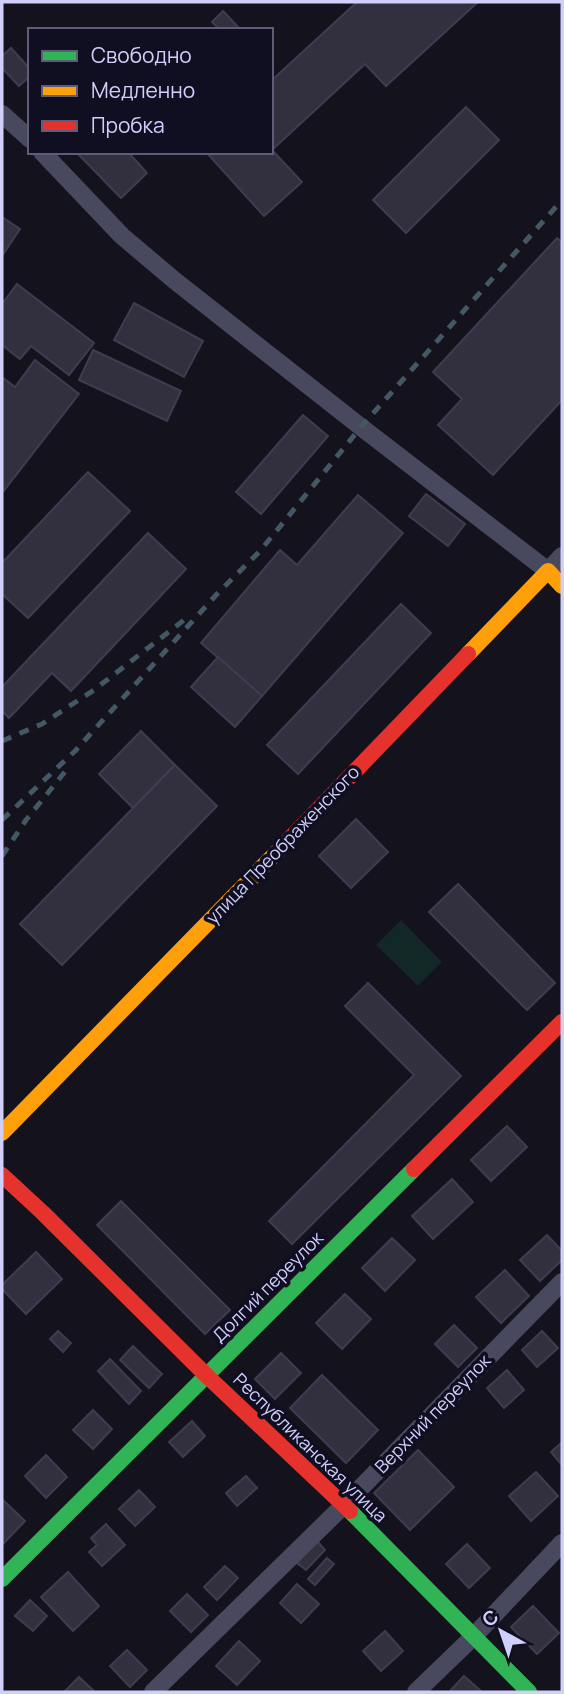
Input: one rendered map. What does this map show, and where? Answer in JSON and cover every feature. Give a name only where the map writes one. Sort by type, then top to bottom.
[{"type":"street","points":[[2,114],[28,137]]},
{"type":"street","points":[[44,154],[122,236],[174,280],[548,571],[562,586]]},
{"type":"street","name":"улица Преображенского","points":[[2,1133],[562,556]]},
{"type":"street","name":"Долгий переулок","points":[[2,1579],[562,1022]]},
{"type":"street","name":"Республиканская улица","points":[[2,1175],[206,1375],[344,1505],[529,1692]]},
{"type":"street","name":"Верхний переулок","points":[[153,1692],[344,1505],[562,1282]]},
{"type":"street","points":[[416,1692],[473,1637],[562,1543]]},
{"type":"green space","points":[[401,920],[442,962],[418,986],[376,945]]},
{"type":"building","points":[[357,2],[478,2],[386,86],[365,64],[273,149],[273,79]]},
{"type":"building","points":[[223,11],[239,28],[218,28],[212,22]]},
{"type":"building","points":[[11,48],[28,67],[28,78],[19,86],[2,68],[2,56]]},
{"type":"building","points":[[466,107],[499,140],[406,233],[373,200]]},
{"type":"building","points":[[273,151],[302,182],[264,216],[208,154],[273,154]]},
{"type":"building","points":[[78,154],[130,154],[147,173],[121,198]]},
{"type":"building","points":[[2,217],[20,229],[2,256]]},
{"type":"building","points":[[557,238],[562,242],[562,400],[493,475],[438,425],[462,399],[433,372]]},
{"type":"building","points":[[17,284],[94,343],[69,375],[31,346],[20,359],[2,345],[2,304]]},
{"type":"building","points":[[134,303],[203,341],[184,377],[114,340]]},
{"type":"building","points":[[93,350],[181,391],[167,421],[79,380]]},
{"type":"building","points":[[35,360],[79,394],[2,493],[2,377],[15,387]]},
{"type":"building","points":[[303,415],[328,436],[261,514],[236,492]]},
{"type":"building","points":[[88,472],[130,511],[28,618],[2,594],[2,563]]},
{"type":"building","points":[[426,494],[465,524],[448,546],[409,516]]},
{"type":"building","points":[[358,495],[403,533],[262,696],[201,643],[280,550],[297,565]]},
{"type":"building","points":[[148,533],[186,569],[71,691],[52,673],[9,718],[2,711],[2,687]]},
{"type":"building","points":[[401,604],[431,633],[298,774],[267,745]]},
{"type":"building","points":[[218,657],[262,696],[235,727],[191,687]]},
{"type":"building","points":[[141,731],[175,765],[133,808],[99,774]]},
{"type":"building","points":[[175,765],[217,806],[62,965],[20,924]]},
{"type":"building","points":[[356,819],[388,852],[351,888],[319,856]]},
{"type":"building","points":[[458,884],[555,983],[527,1010],[429,912]]},
{"type":"building","points":[[368,983],[461,1076],[292,1244],[269,1221],[414,1075],[345,1006]]},
{"type":"building","points":[[507,1126],[527,1147],[491,1181],[471,1160]]},
{"type":"building","points":[[452,1179],[473,1202],[433,1239],[412,1216]]},
{"type":"building","points":[[121,1201],[230,1310],[205,1334],[97,1225]]},
{"type":"building","points":[[547,1235],[562,1251],[562,1260],[540,1281],[520,1260]]},
{"type":"building","points":[[392,1238],[415,1260],[385,1291],[362,1268]]},
{"type":"building","points":[[36,1252],[62,1279],[26,1314],[2,1289],[2,1285]]},
{"type":"building","points":[[505,1270],[529,1296],[501,1323],[476,1297]]},
{"type":"building","points":[[345,1294],[371,1319],[342,1349],[316,1323]]},
{"type":"building","points":[[454,1325],[477,1348],[458,1367],[435,1344]]},
{"type":"building","points":[[58,1331],[71,1343],[63,1352],[50,1339]]},
{"type":"building","points":[[542,1331],[558,1348],[537,1367],[522,1350]]},
{"type":"building","points":[[133,1346],[162,1374],[149,1388],[120,1360]]},
{"type":"building","points":[[281,1353],[301,1373],[275,1399],[255,1379]]},
{"type":"building","points":[[110,1359],[141,1391],[129,1404],[98,1371]]},
{"type":"building","points":[[507,1370],[524,1390],[504,1408],[487,1388]]},
{"type":"building","points":[[322,1375],[378,1430],[346,1463],[290,1408]]},
{"type":"building","points":[[93,1410],[112,1429],[93,1449],[73,1430]]},
{"type":"building","points":[[192,1421],[205,1436],[183,1457],[169,1442]]},
{"type":"building","points":[[562,1442],[562,1465],[551,1452]]},
{"type":"building","points":[[418,1450],[454,1487],[410,1530],[374,1493]]},
{"type":"building","points":[[46,1455],[67,1477],[46,1498],[25,1476]]},
{"type":"building","points":[[536,1472],[558,1496],[531,1521],[509,1496]]},
{"type":"building","points":[[246,1476],[257,1488],[237,1506],[226,1493]]},
{"type":"building","points":[[139,1490],[155,1507],[135,1526],[119,1509]]},
{"type":"building","points":[[4,1501],[25,1521],[2,1545],[2,1503]]},
{"type":"building","points":[[106,1524],[125,1545],[102,1566],[89,1552],[97,1545],[91,1538]]},
{"type":"building","points":[[317,1541],[325,1550],[306,1570],[297,1563]]},
{"type":"building","points":[[467,1544],[490,1568],[469,1588],[446,1564]]},
{"type":"building","points":[[327,1558],[334,1564],[315,1585],[308,1579]]},
{"type":"building","points":[[225,1566],[238,1578],[217,1600],[204,1587]]},
{"type":"building","points":[[68,1572],[99,1606],[73,1631],[41,1597]]},
{"type":"building","points":[[297,1584],[319,1604],[301,1623],[280,1603]]},
{"type":"building","points":[[187,1594],[208,1615],[191,1632],[170,1611]]},
{"type":"building","points":[[30,1600],[47,1616],[33,1631],[15,1616]]},
{"type":"building","points":[[533,1606],[559,1633],[537,1654],[511,1627]]},
{"type":"building","points":[[385,1631],[403,1651],[381,1671],[363,1651]]},
{"type":"building","points":[[239,1641],[260,1661],[237,1685],[216,1666]]},
{"type":"building","points":[[127,1650],[147,1670],[130,1687],[110,1666]]},
{"type":"building","points":[[464,1676],[482,1692],[449,1692]]},
{"type":"building","points":[[79,1677],[95,1692],[64,1692]]},
{"type":"railway","points":[[2,820],[75,751],[217,594],[260,551],[361,427],[562,200]]},
{"type":"railway","points":[[2,741],[42,724],[94,690],[184,620]]},
{"type":"railway","points":[[2,856],[26,820],[68,768]]},
{"type":"traffic: fast","points":[[2,1579],[414,1169]]},
{"type":"traffic: fast","points":[[350,1511],[529,1692]]},
{"type":"traffic: slow","points":[[468,654],[548,571],[562,586]]},
{"type":"traffic: slow","points":[[2,1133],[276,853]]},
{"type":"traffic: jam","points":[[276,853],[468,654]]},
{"type":"traffic: jam","points":[[414,1169],[562,1022]]},
{"type":"traffic: jam","points":[[2,1175],[206,1375],[350,1511]]}]
